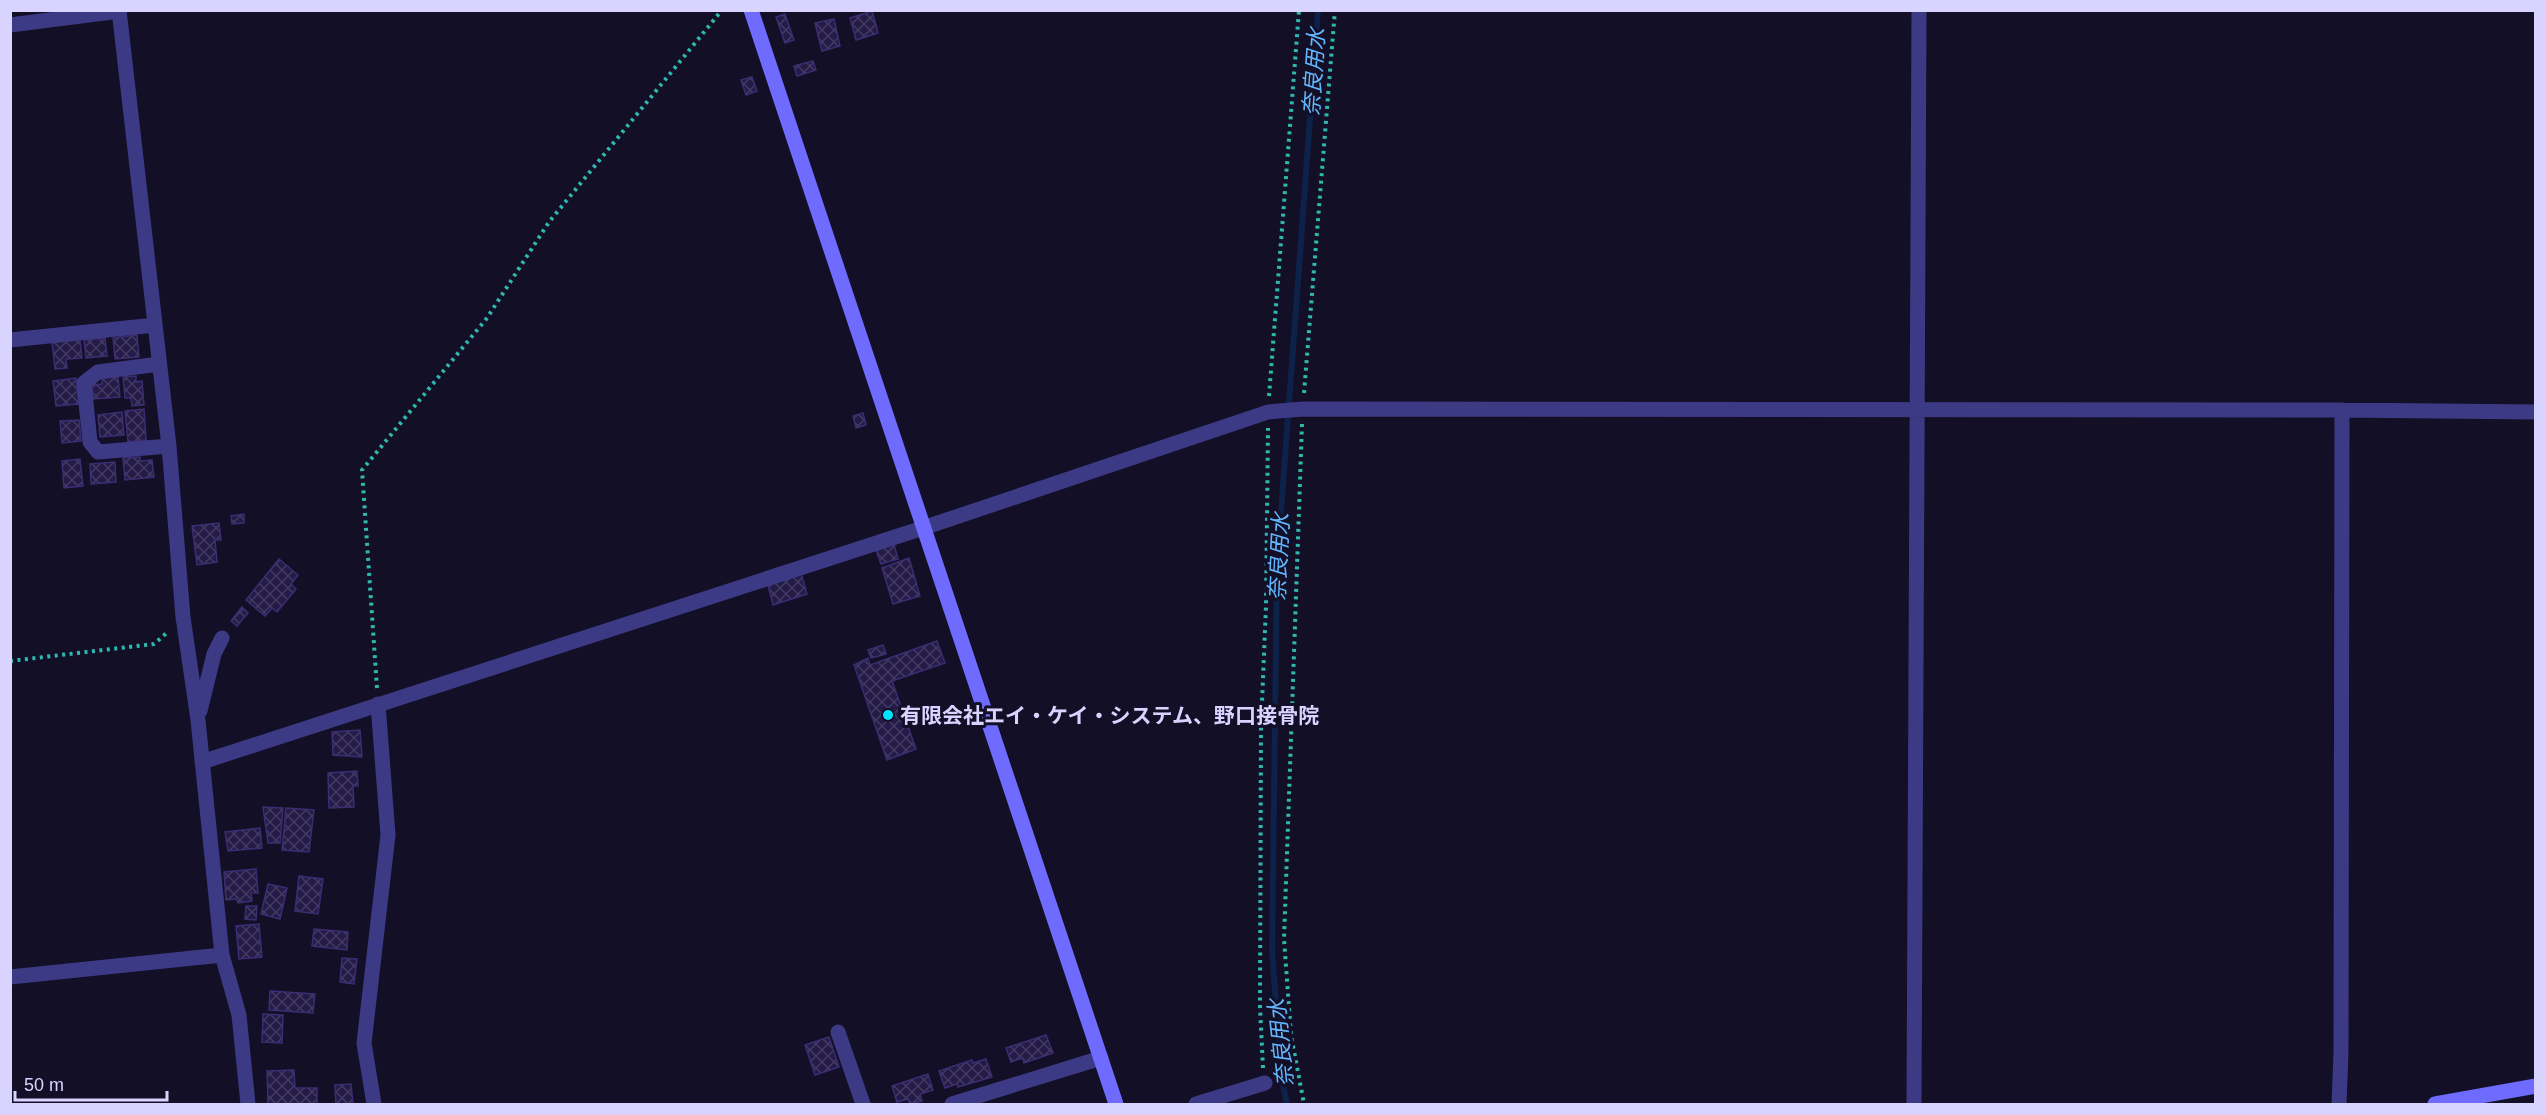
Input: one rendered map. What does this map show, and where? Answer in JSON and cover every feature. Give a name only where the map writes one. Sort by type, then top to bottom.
[{"type":"street","points":[[751,10],[1116,1104]]},
{"type":"street","points":[[1914,1104],[1919,10]]},
{"type":"street","points":[[10,25],[119,11],[169,446],[183,617],[198,720],[222,955],[239,1015],[248,1104]]},
{"type":"street","points":[[10,340],[155,325]]},
{"type":"street","points":[[159,364],[98,372],[84,383],[90,442],[98,452],[169,446]]},
{"type":"street","points":[[202,762],[922,528],[1268,412],[1303,409],[2535,412]]},
{"type":"street","points":[[2339,1104],[2343,410]]},
{"type":"street","points":[[198,720],[214,654],[222,638]]},
{"type":"street","points":[[374,1104],[364,1043],[388,836],[378,704]]},
{"type":"street","points":[[10,977],[222,955]]},
{"type":"street","points":[[838,1032],[863,1104]]},
{"type":"street","points":[[952,1104],[1101,1058]]},
{"type":"street","points":[[1196,1104],[1264,1083]]},
{"type":"street","points":[[2435,1104],[2535,1086]]},
{"type":"path","points":[[378,704],[362,470],[487,318],[549,222],[722,10]]},
{"type":"path","points":[[1264,1083],[1260,1007],[1261,727],[1266,606],[1268,412],[1299,10]]},
{"type":"path","points":[[1304,1104],[1291,1035],[1284,939],[1303,409],[1335,10]]},
{"type":"path","points":[[10,661],[154,644],[183,617]]},
{"type":"building","points":[[872,11],[878,33],[856,40],[850,18]]},
{"type":"building","points":[[785,14],[794,40],[785,43],[776,17]]},
{"type":"building","points":[[834,19],[840,46],[822,51],[815,23]]},
{"type":"building","points":[[813,61],[816,70],[797,76],[794,66]]},
{"type":"building","points":[[752,77],[757,91],[746,95],[741,80]]},
{"type":"building","points":[[137,335],[139,357],[115,359],[113,338]]},
{"type":"building","points":[[105,338],[107,356],[86,358],[84,340]]},
{"type":"building","points":[[80,340],[82,358],[66,359],[67,368],[55,369],[52,342]]},
{"type":"building","points":[[136,376],[136,382],[142,381],[144,405],[132,406],[131,398],[125,398],[123,377]]},
{"type":"building","points":[[118,377],[120,397],[93,399],[92,385],[102,384],[102,378]]},
{"type":"building","points":[[76,378],[79,404],[56,406],[53,381]]},
{"type":"building","points":[[144,409],[146,440],[128,442],[125,411]]},
{"type":"building","points":[[122,412],[124,435],[100,437],[98,415]]},
{"type":"building","points":[[863,413],[866,425],[856,428],[853,416]]},
{"type":"building","points":[[79,420],[81,441],[62,443],[60,421]]},
{"type":"building","points":[[140,457],[140,461],[152,460],[154,477],[125,480],[123,458]]},
{"type":"building","points":[[80,459],[83,486],[64,488],[62,461]]},
{"type":"building","points":[[115,462],[116,482],[91,484],[90,464]]},
{"type":"building","points":[[244,514],[244,523],[232,524],[231,516]]},
{"type":"building","points":[[219,523],[221,540],[215,540],[217,562],[197,565],[192,526]]},
{"type":"building","points":[[894,544],[898,559],[881,564],[876,550]]},
{"type":"building","points":[[909,558],[920,596],[893,604],[882,568]]},
{"type":"building","points":[[279,559],[298,575],[291,584],[296,589],[277,612],[272,608],[265,616],[246,600]]},
{"type":"building","points":[[801,573],[807,594],[773,605],[768,585]]},
{"type":"building","points":[[242,607],[248,613],[237,626],[231,621]]},
{"type":"building","name":"有限会社エイ・ケイ・システム、野口接骨院","points":[[937,641],[945,663],[892,681],[916,749],[887,760],[854,665],[868,658],[870,665]]},
{"type":"building","points":[[883,645],[886,654],[871,658],[868,650]]},
{"type":"building","points":[[360,730],[362,757],[333,755],[332,732]]},
{"type":"building","points":[[357,771],[358,786],[353,786],[354,807],[329,808],[328,773]]},
{"type":"building","points":[[263,807],[283,808],[280,843],[268,843]]},
{"type":"building","points":[[286,808],[314,810],[309,852],[282,850]]},
{"type":"building","points":[[260,828],[262,848],[228,851],[225,832]]},
{"type":"building","points":[[256,869],[258,893],[251,893],[252,901],[238,903],[236,899],[226,900],[224,872]]},
{"type":"building","points":[[299,876],[323,879],[318,914],[295,911]]},
{"type":"building","points":[[268,884],[287,888],[280,919],[261,914]]},
{"type":"building","points":[[246,906],[257,906],[256,920],[245,919]]},
{"type":"building","points":[[259,924],[262,957],[239,959],[236,926]]},
{"type":"building","points":[[314,929],[348,932],[347,950],[312,946]]},
{"type":"building","points":[[342,958],[357,959],[354,984],[340,982]]},
{"type":"building","points":[[270,991],[315,994],[313,1013],[269,1010]]},
{"type":"building","points":[[263,1014],[283,1015],[282,1043],[262,1042]]},
{"type":"building","points":[[1046,1035],[1053,1053],[1024,1063],[1023,1058],[1011,1062],[1006,1048]]},
{"type":"building","points":[[829,1037],[839,1067],[815,1075],[805,1045]]},
{"type":"building","points":[[986,1059],[992,1077],[958,1087],[957,1084],[945,1088],[939,1071],[972,1060],[973,1063]]},
{"type":"building","points":[[294,1070],[295,1088],[317,1088],[317,1104],[268,1104],[267,1071]]},
{"type":"building","points":[[928,1074],[933,1090],[920,1094],[922,1101],[910,1104],[908,1099],[897,1102],[892,1086]]},
{"type":"building","points":[[351,1084],[353,1104],[336,1104],[335,1085]]},
{"type":"waterway","name":"奈良用水","points":[[1287,1104],[1282,1081],[1272,951],[1277,566],[1318,10]]},
{"type":"place","name":"有限会社エイ・ケイ・システム、野口接骨院","points":[[888,715]]}]
